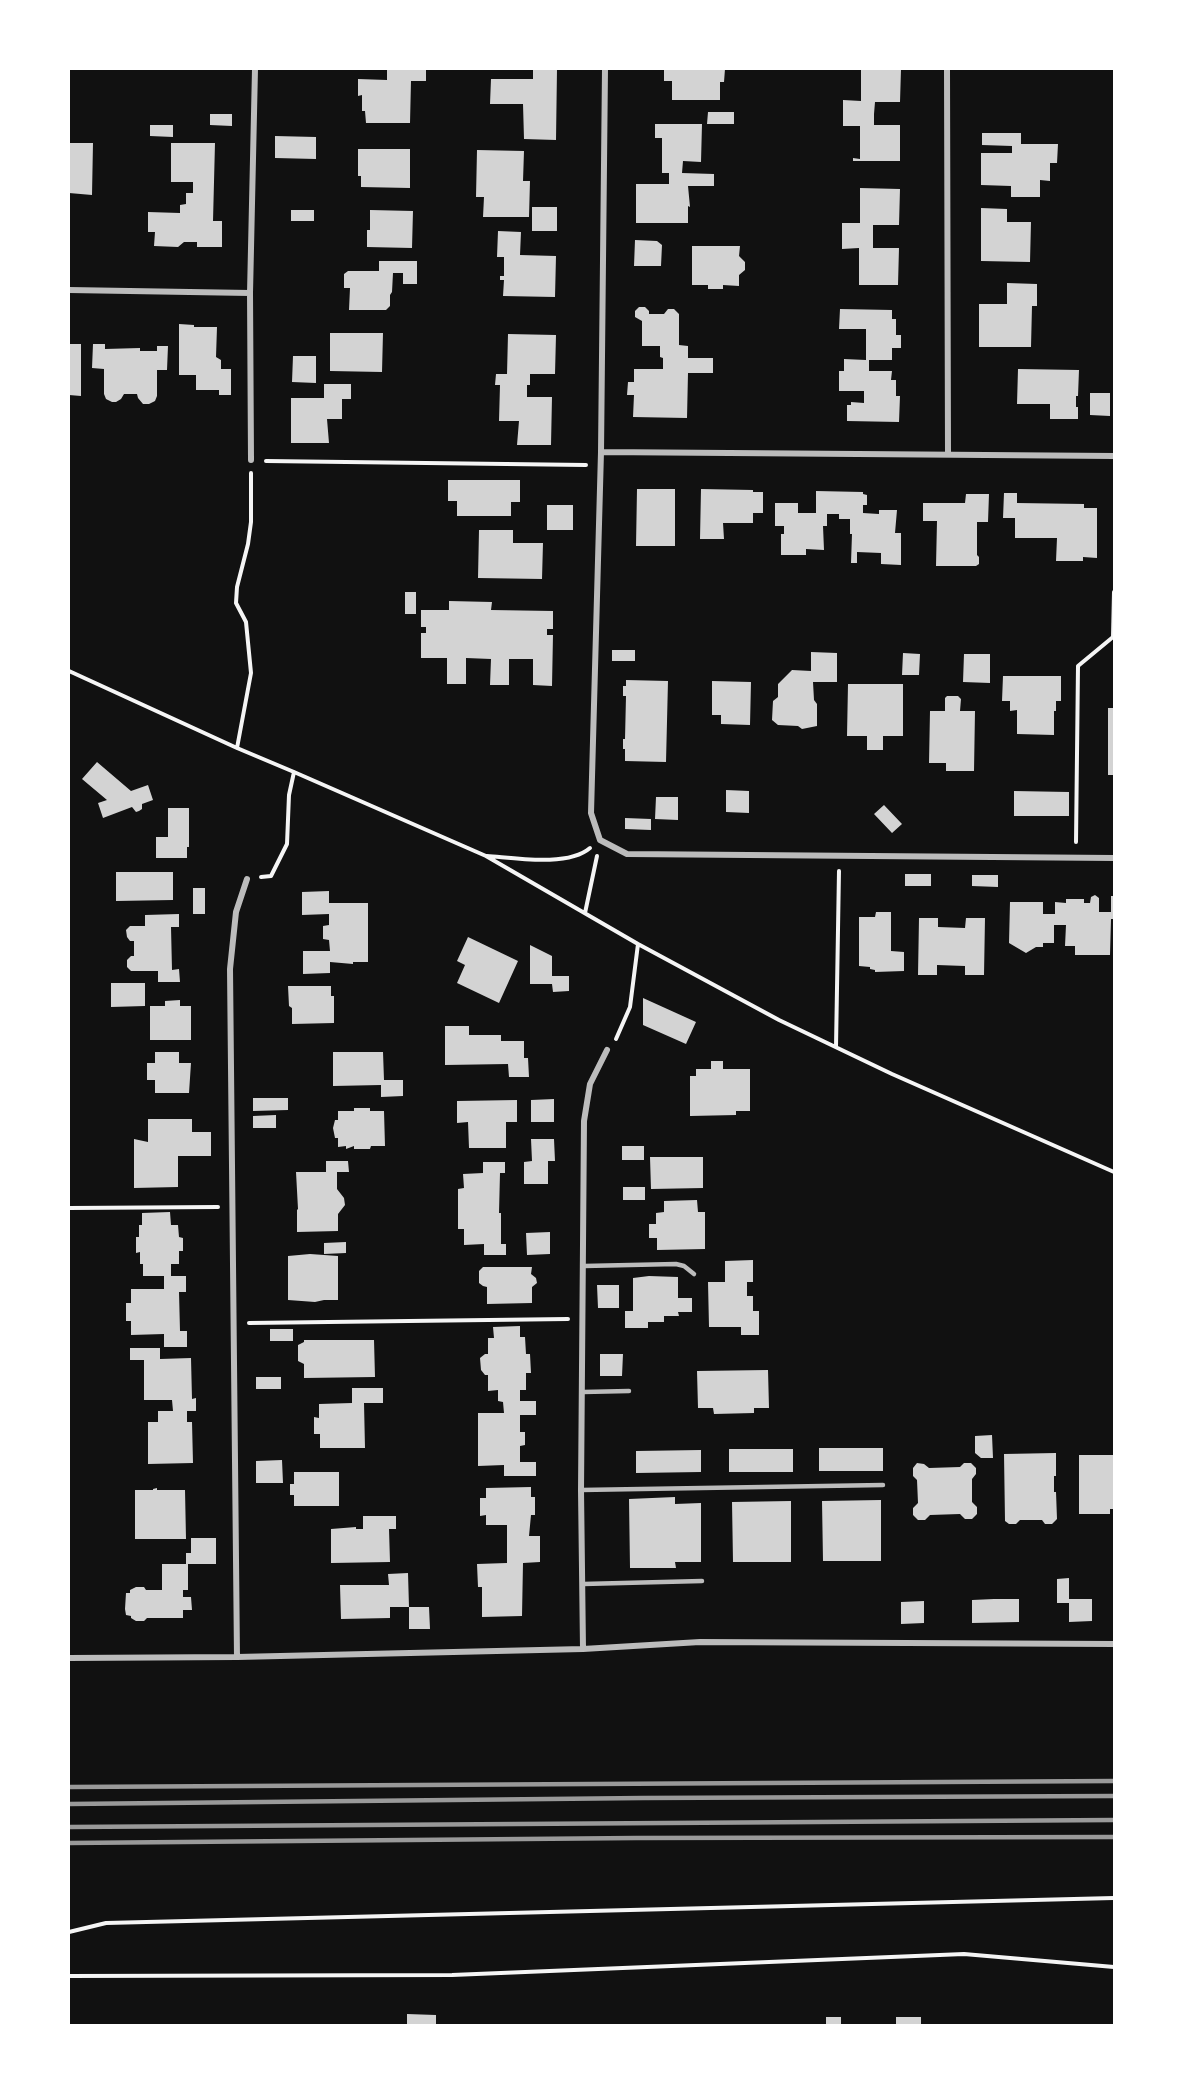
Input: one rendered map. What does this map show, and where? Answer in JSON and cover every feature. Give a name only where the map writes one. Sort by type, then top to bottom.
[{"type":"street","points":[[251,460],[250,293],[255,69]]},
{"type":"street","points":[[604,69],[601,465],[591,813],[600,840],[627,854],[1114,858]]},
{"type":"street","points":[[947,69],[948,454]]},
{"type":"street","points":[[69,290],[250,293]]},
{"type":"street","points":[[601,452],[1114,456]]},
{"type":"street","points":[[237,1657],[230,969],[236,912],[247,879]]},
{"type":"street","points":[[583,1649],[581,1490],[584,1120],[590,1084],[607,1050]]},
{"type":"street","points":[[69,1658],[237,1657],[583,1649],[700,1642],[1114,1644]]},
{"type":"lane","points":[[584,1266],[676,1264],[684,1266],[694,1274]]},
{"type":"lane","points":[[583,1392],[629,1390]]},
{"type":"lane","points":[[581,1490],[883,1485]]},
{"type":"lane","points":[[583,1584],[702,1581]]},
{"type":"path","points":[[237,748],[251,673],[246,622],[236,603],[237,587],[248,544],[251,460],[601,465]]},
{"type":"path","points":[[1076,857],[1078,666],[1113,637],[1114,592]]},
{"type":"path","points":[[69,671],[237,748],[486,856],[638,944],[779,1020],[892,1074],[1114,1172]]},
{"type":"path","points":[[247,879],[271,876],[287,844],[289,795],[294,771]]},
{"type":"path","points":[[486,856],[562,860],[586,852],[600,840]]},
{"type":"path","points":[[585,913],[600,840]]},
{"type":"path","points":[[836,1047],[839,855]]},
{"type":"path","points":[[607,1050],[620,1034],[630,1007],[638,944]]},
{"type":"path","points":[[69,1208],[234,1207]]},
{"type":"path","points":[[234,1323],[584,1319]]},
{"type":"path","points":[[69,1932],[106,1923],[1114,1898]]},
{"type":"path","points":[[69,1976],[452,1975],[964,1954],[1114,1967]]},
{"type":"building","points":[[387,69],[426,69],[426,81],[411,81],[410,123],[366,123],[365,111],[362,111],[362,95],[358,96],[358,79],[387,80]]},
{"type":"building","points":[[533,69],[557,69],[556,140],[524,139],[523,104],[490,104],[491,79],[533,79]]},
{"type":"building","points":[[664,69],[725,69],[724,82],[720,82],[720,100],[672,100],[672,81],[664,81]]},
{"type":"building","points":[[861,69],[901,69],[900,102],[875,102],[874,114],[874,125],[900,125],[900,161],[853,161],[853,158],[860,159],[860,126],[843,126],[843,100],[861,101]]},
{"type":"building","points":[[708,112],[734,112],[734,124],[707,124]]},
{"type":"building","points":[[210,114],[232,114],[232,126],[210,125]]},
{"type":"building","points":[[655,124],[702,124],[701,162],[683,161],[682,173],[714,174],[714,186],[688,186],[690,207],[688,206],[688,223],[636,223],[636,184],[669,184],[669,173],[662,173],[662,138],[655,138]]},
{"type":"building","points":[[150,125],[173,125],[173,137],[150,136]]},
{"type":"building","points":[[982,133],[1021,133],[1021,144],[1058,144],[1057,163],[1050,163],[1050,181],[1040,180],[1040,197],[1011,197],[1011,186],[981,185],[981,153],[1012,153],[1012,146],[982,145]]},
{"type":"building","points":[[275,136],[316,137],[316,159],[275,158]]},
{"type":"building","points":[[69,143],[93,143],[92,195],[69,193]]},
{"type":"building","points":[[171,143],[215,143],[213,221],[222,221],[222,247],[197,247],[197,242],[184,242],[178,247],[154,246],[155,232],[148,232],[148,212],[180,213],[180,205],[186,204],[186,193],[193,193],[193,182],[171,182]]},
{"type":"building","points":[[358,149],[410,149],[410,188],[361,187],[361,176],[358,176]]},
{"type":"building","points":[[477,150],[524,151],[523,181],[530,181],[529,217],[483,217],[484,197],[476,197]]},
{"type":"building","points":[[860,188],[900,189],[899,225],[873,225],[873,248],[899,248],[898,285],[859,285],[859,248],[842,249],[842,223],[860,223]]},
{"type":"building","points":[[532,207],[557,207],[557,231],[532,231]]},
{"type":"building","points":[[981,208],[1007,209],[1007,222],[1031,222],[1030,262],[981,261]]},
{"type":"building","points":[[291,210],[314,210],[314,221],[291,221]]},
{"type":"building","points":[[370,210],[413,211],[412,248],[367,247]]},
{"type":"building","points":[[498,231],[521,232],[520,255],[556,256],[555,297],[503,296],[504,280],[500,280],[500,276],[504,276],[504,257],[497,257]]},
{"type":"building","points":[[635,240],[657,241],[662,245],[661,266],[634,266]]},
{"type":"building","points":[[692,246],[740,246],[739,256],[745,262],[745,270],[739,275],[739,286],[723,285],[723,289],[708,289],[708,285],[692,285]]},
{"type":"building","points":[[379,261],[417,261],[417,284],[403,284],[403,273],[393,273],[390,306],[386,310],[349,310],[350,288],[344,288],[344,274],[348,271],[379,271]]},
{"type":"building","points":[[1007,283],[1037,284],[1037,306],[1032,306],[1031,347],[979,347],[979,304],[1007,304]]},
{"type":"building","points":[[639,307],[645,307],[649,314],[664,314],[668,309],[674,309],[679,314],[679,345],[688,346],[688,358],[713,358],[713,373],[688,373],[687,418],[633,417],[634,395],[627,395],[628,382],[634,382],[634,369],[663,369],[660,346],[642,346],[642,321],[635,317],[635,311]]},
{"type":"building","points":[[840,309],[892,310],[892,319],[896,319],[896,335],[901,335],[901,348],[892,348],[892,360],[869,360],[869,371],[892,371],[891,380],[896,380],[896,396],[900,396],[899,422],[847,421],[847,405],[851,405],[851,402],[864,403],[864,391],[839,391],[839,371],[844,371],[844,359],[866,360],[866,329],[839,329]]},
{"type":"building","points":[[179,324],[194,325],[194,327],[217,327],[216,357],[221,360],[221,369],[231,369],[231,395],[219,395],[219,390],[196,390],[196,375],[179,375]]},
{"type":"building","points":[[330,333],[383,333],[382,372],[330,371]]},
{"type":"building","points":[[508,334],[556,335],[555,374],[530,374],[530,385],[527,385],[527,397],[552,397],[551,445],[517,445],[519,421],[499,421],[500,385],[495,385],[496,374],[507,374]]},
{"type":"building","points":[[69,344],[81,344],[81,396],[69,395]]},
{"type":"building","points":[[93,344],[105,344],[105,349],[140,348],[140,351],[157,351],[157,346],[168,346],[167,370],[157,370],[155,401],[143,404],[137,394],[124,394],[116,402],[106,399],[104,369],[92,368]]},
{"type":"building","points":[[293,356],[316,356],[316,383],[292,382]]},
{"type":"building","points":[[1018,369],[1079,370],[1078,396],[1076,396],[1078,419],[1050,419],[1050,404],[1017,404]]},
{"type":"building","points":[[324,384],[351,384],[351,399],[342,399],[342,419],[327,419],[329,443],[291,443],[291,398],[324,398]]},
{"type":"building","points":[[1090,393],[1110,393],[1110,416],[1090,415]]},
{"type":"building","points":[[448,480],[520,480],[520,502],[511,502],[511,516],[457,516],[457,501],[448,501]]},
{"type":"building","points":[[637,489],[675,489],[675,546],[636,546]]},
{"type":"building","points":[[701,489],[763,492],[763,513],[753,513],[753,523],[723,523],[724,539],[700,539]]},
{"type":"building","points":[[816,491],[863,492],[867,495],[867,505],[863,505],[863,513],[879,514],[879,510],[897,510],[895,533],[901,533],[901,565],[881,564],[881,553],[857,552],[857,563],[851,563],[850,519],[839,519],[839,514],[827,514],[827,526],[823,526],[824,550],[806,549],[806,555],[781,555],[781,534],[784,534],[784,526],[775,526],[775,503],[798,503],[798,513],[816,513]]},
{"type":"building","points":[[1004,493],[1017,493],[1017,503],[1084,504],[1084,508],[1097,508],[1097,558],[1083,557],[1083,561],[1056,561],[1057,538],[1015,538],[1015,518],[1003,518]]},
{"type":"building","points":[[966,494],[989,494],[988,522],[977,522],[979,564],[976,566],[936,566],[937,521],[923,521],[923,503],[965,503]]},
{"type":"building","points":[[547,505],[573,505],[573,530],[547,530]]},
{"type":"building","points":[[479,530],[513,530],[513,543],[543,543],[542,579],[478,578]]},
{"type":"building","points":[[405,592],[416,592],[416,614],[405,614]]},
{"type":"building","points":[[449,601],[492,602],[491,610],[553,611],[553,629],[547,629],[547,635],[553,635],[552,686],[533,685],[533,659],[509,659],[509,685],[490,685],[491,659],[466,658],[466,684],[447,684],[447,658],[421,658],[421,633],[426,633],[426,627],[421,627],[421,610],[449,610]]},
{"type":"building","points":[[612,650],[635,650],[635,661],[612,661]]},
{"type":"building","points":[[811,652],[837,653],[837,682],[813,682],[814,700],[817,704],[817,726],[802,729],[798,726],[778,725],[772,720],[773,701],[778,697],[778,684],[792,670],[811,671]]},
{"type":"building","points":[[903,653],[920,654],[919,675],[902,675]]},
{"type":"building","points":[[964,654],[990,654],[990,683],[963,682]]},
{"type":"building","points":[[1003,676],[1061,676],[1061,701],[1056,701],[1054,735],[1017,734],[1017,710],[1010,711],[1010,701],[1002,701]]},
{"type":"building","points":[[626,680],[668,681],[666,762],[625,761],[623,739],[625,739],[626,696],[623,696],[623,686],[626,686]]},
{"type":"building","points":[[712,681],[751,682],[750,725],[721,724],[721,715],[712,715]]},
{"type":"building","points":[[848,684],[903,684],[903,736],[883,736],[883,750],[867,750],[867,736],[847,736]]},
{"type":"building","points":[[947,696],[958,696],[961,699],[960,711],[975,711],[974,771],[946,771],[946,763],[929,763],[930,711],[945,711]]},
{"type":"building","points":[[1108,708],[1114,708],[1114,775],[1108,775]]},
{"type":"building","points":[[97,762],[131,791],[148,785],[153,800],[142,804],[142,809],[139,811],[136,812],[132,807],[103,818],[98,803],[107,800],[82,779]]},
{"type":"building","points":[[726,790],[749,791],[749,813],[726,812]]},
{"type":"building","points":[[1014,791],[1069,792],[1069,816],[1014,816]]},
{"type":"building","points":[[656,797],[678,797],[678,820],[655,819]]},
{"type":"building","points":[[884,805],[902,824],[892,833],[874,814]]},
{"type":"building","points":[[168,808],[189,808],[187,858],[156,858],[156,837],[168,837]]},
{"type":"building","points":[[625,818],[651,819],[651,830],[625,829]]},
{"type":"building","points":[[116,872],[173,872],[173,900],[116,901]]},
{"type":"building","points":[[905,874],[931,874],[931,886],[905,886]]},
{"type":"building","points":[[972,875],[998,875],[998,887],[972,886]]},
{"type":"building","points":[[193,888],[205,888],[205,914],[193,914]]},
{"type":"building","points":[[329,891],[329,903],[368,903],[368,962],[353,962],[353,964],[330,962],[330,973],[303,974],[303,951],[330,951],[329,940],[323,939],[323,926],[329,925],[329,914],[302,915],[302,892]]},
{"type":"building","points":[[1095,895],[1099,898],[1099,912],[1111,912],[1111,896],[1114,896],[1110,955],[1075,955],[1075,946],[1065,946],[1066,925],[1054,925],[1054,943],[1043,943],[1043,947],[1036,947],[1026,953],[1009,943],[1010,902],[1043,902],[1043,914],[1055,914],[1055,902],[1066,903],[1066,899],[1084,899],[1084,903],[1090,903],[1091,897]]},
{"type":"building","points":[[876,912],[891,912],[891,951],[904,952],[904,971],[875,972],[870,967],[859,966],[859,917],[875,917]]},
{"type":"building","points":[[179,914],[179,927],[171,927],[172,970],[179,969],[180,982],[158,982],[158,971],[131,971],[127,967],[127,960],[134,956],[134,941],[130,941],[127,937],[126,930],[130,926],[145,926],[145,915]]},
{"type":"building","points":[[919,918],[938,918],[938,927],[965,928],[966,918],[985,918],[984,975],[965,975],[965,966],[937,965],[937,975],[918,975]]},
{"type":"building","points":[[468,937],[518,961],[499,1003],[457,983],[465,965],[457,961]]},
{"type":"building","points":[[530,945],[552,956],[552,976],[569,976],[569,991],[553,992],[552,984],[530,984]]},
{"type":"building","points":[[111,983],[145,983],[145,1006],[111,1007]]},
{"type":"building","points":[[288,986],[331,986],[331,996],[334,996],[334,1023],[292,1024]]},
{"type":"building","points":[[643,998],[696,1022],[686,1044],[643,1025]]},
{"type":"building","points":[[180,1000],[180,1006],[191,1006],[191,1040],[150,1040],[150,1006],[165,1006],[165,1001]]},
{"type":"building","points":[[445,1026],[469,1026],[469,1035],[501,1035],[501,1041],[524,1041],[524,1058],[528,1058],[529,1077],[509,1077],[508,1064],[445,1065]]},
{"type":"building","points":[[155,1052],[179,1052],[179,1063],[191,1063],[189,1093],[155,1093],[155,1080],[147,1080],[147,1063],[155,1063]]},
{"type":"building","points":[[333,1052],[383,1052],[384,1080],[403,1080],[403,1096],[381,1097],[381,1085],[333,1086]]},
{"type":"building","points":[[711,1061],[723,1061],[723,1069],[750,1069],[750,1111],[736,1111],[736,1115],[690,1116],[690,1076],[696,1076],[696,1069],[711,1069]]},
{"type":"building","points":[[253,1098],[288,1098],[288,1110],[253,1111]]},
{"type":"building","points":[[554,1099],[554,1122],[531,1122],[531,1100]]},
{"type":"building","points":[[517,1100],[517,1122],[506,1122],[506,1148],[469,1148],[468,1122],[457,1123],[457,1101]]},
{"type":"building","points":[[354,1108],[384,1111],[385,1146],[371,1146],[370,1149],[354,1149],[354,1146],[346,1149],[346,1146],[338,1147],[338,1138],[335,1138],[333,1128],[335,1120],[338,1120],[338,1111],[354,1111]]},
{"type":"building","points":[[276,1115],[276,1128],[253,1128],[253,1116]]},
{"type":"building","points":[[148,1119],[192,1119],[192,1132],[211,1132],[211,1156],[178,1156],[178,1187],[134,1188],[134,1139],[148,1142]]},
{"type":"building","points":[[531,1139],[554,1139],[555,1161],[548,1161],[548,1184],[524,1184],[524,1162],[532,1161]]},
{"type":"building","points":[[622,1146],[644,1146],[644,1160],[622,1160]]},
{"type":"building","points":[[650,1157],[703,1157],[703,1188],[651,1189]]},
{"type":"building","points":[[326,1161],[348,1161],[349,1172],[337,1172],[337,1189],[344,1198],[345,1205],[338,1214],[338,1231],[297,1232],[296,1172],[326,1172]]},
{"type":"building","points":[[483,1162],[505,1162],[505,1173],[500,1173],[499,1213],[501,1213],[501,1244],[506,1244],[506,1255],[484,1255],[484,1244],[464,1245],[464,1229],[458,1229],[458,1189],[464,1188],[463,1174],[483,1173]]},
{"type":"building","points":[[623,1187],[645,1187],[645,1200],[623,1200]]},
{"type":"building","points":[[697,1200],[698,1212],[705,1212],[705,1249],[657,1250],[657,1238],[649,1238],[649,1224],[656,1224],[656,1213],[664,1212],[664,1201]]},
{"type":"building","points":[[170,1212],[171,1225],[178,1225],[179,1237],[183,1238],[183,1251],[179,1251],[179,1264],[171,1264],[171,1276],[186,1276],[186,1292],[179,1292],[180,1331],[187,1331],[187,1347],[164,1347],[164,1334],[131,1335],[131,1321],[126,1321],[126,1303],[131,1303],[131,1289],[164,1289],[164,1276],[143,1276],[140,1252],[136,1253],[136,1237],[139,1237],[139,1225],[142,1225],[142,1213]]},
{"type":"building","points":[[550,1232],[550,1254],[527,1255],[526,1233]]},
{"type":"building","points":[[346,1242],[346,1253],[324,1254],[324,1243]]},
{"type":"building","points":[[310,1254],[338,1256],[338,1300],[315,1302],[288,1300],[288,1256]]},
{"type":"building","points":[[753,1260],[753,1282],[747,1282],[747,1296],[753,1296],[753,1311],[759,1311],[759,1335],[741,1335],[741,1327],[709,1327],[708,1282],[725,1282],[725,1261]]},
{"type":"building","points":[[483,1267],[532,1267],[531,1274],[536,1278],[537,1283],[532,1287],[532,1303],[487,1304],[487,1287],[479,1283],[479,1271]]},
{"type":"building","points":[[678,1277],[678,1298],[692,1298],[692,1312],[678,1312],[679,1316],[664,1316],[664,1322],[648,1322],[648,1328],[625,1328],[625,1311],[633,1311],[633,1278]]},
{"type":"building","points":[[597,1285],[619,1285],[619,1308],[598,1308]]},
{"type":"building","points":[[520,1326],[520,1337],[525,1337],[526,1354],[530,1354],[531,1373],[526,1373],[526,1390],[520,1390],[520,1401],[536,1401],[536,1415],[520,1415],[520,1432],[525,1432],[525,1445],[520,1446],[520,1462],[536,1462],[536,1476],[504,1476],[504,1465],[478,1466],[478,1413],[504,1413],[503,1402],[498,1401],[498,1390],[488,1391],[488,1375],[481,1370],[480,1358],[488,1354],[488,1338],[494,1338],[493,1327]]},
{"type":"building","points":[[270,1329],[293,1329],[293,1341],[270,1341]]},
{"type":"building","points":[[304,1340],[374,1340],[375,1377],[304,1378],[304,1364],[298,1361],[298,1345]]},
{"type":"building","points":[[130,1348],[160,1348],[160,1359],[191,1358],[192,1399],[196,1398],[196,1411],[187,1411],[187,1422],[192,1422],[193,1463],[148,1464],[148,1422],[158,1422],[158,1411],[173,1411],[172,1400],[144,1400],[144,1360],[130,1360]]},
{"type":"building","points":[[600,1354],[623,1354],[622,1376],[600,1376]]},
{"type":"building","points":[[768,1370],[769,1408],[754,1408],[754,1413],[714,1414],[713,1408],[698,1408],[697,1371]]},
{"type":"building","points":[[256,1377],[281,1377],[281,1389],[256,1389]]},
{"type":"building","points":[[352,1388],[383,1388],[383,1403],[364,1403],[365,1448],[320,1448],[320,1434],[314,1434],[314,1417],[319,1418],[319,1404],[352,1403]]},
{"type":"building","points":[[992,1435],[993,1458],[981,1458],[975,1453],[975,1436]]},
{"type":"building","points":[[819,1448],[883,1448],[883,1471],[819,1471]]},
{"type":"building","points":[[729,1449],[793,1449],[793,1472],[729,1472]]},
{"type":"building","points":[[701,1450],[701,1472],[636,1473],[636,1451]]},
{"type":"building","points":[[1056,1453],[1054,1492],[1056,1492],[1057,1519],[1052,1524],[1045,1524],[1042,1520],[1020,1520],[1016,1524],[1009,1524],[1005,1521],[1004,1454]]},
{"type":"building","points":[[1079,1455],[1114,1455],[1114,1509],[1110,1509],[1110,1514],[1079,1514]]},
{"type":"building","points":[[282,1460],[283,1483],[256,1483],[256,1461]]},
{"type":"building","points":[[917,1463],[929,1468],[960,1467],[964,1463],[971,1463],[976,1468],[976,1474],[972,1479],[972,1502],[977,1507],[977,1514],[972,1519],[965,1519],[960,1514],[930,1515],[925,1520],[918,1520],[913,1515],[913,1508],[918,1503],[917,1480],[913,1476],[913,1468]]},
{"type":"building","points":[[294,1472],[339,1472],[339,1506],[294,1506],[294,1495],[290,1495],[290,1484],[294,1484]]},
{"type":"building","points":[[531,1487],[531,1497],[535,1497],[535,1515],[531,1515],[529,1536],[540,1536],[540,1562],[523,1563],[522,1616],[482,1617],[482,1587],[478,1587],[477,1564],[507,1563],[507,1525],[486,1525],[486,1515],[480,1516],[480,1498],[486,1498],[486,1488]]},
{"type":"building","points":[[157,1488],[157,1490],[185,1490],[186,1539],[135,1539],[135,1490]]},
{"type":"building","points":[[675,1497],[675,1504],[701,1503],[701,1562],[675,1562],[676,1568],[630,1568],[629,1499]]},
{"type":"building","points":[[881,1500],[881,1561],[823,1561],[822,1501]]},
{"type":"building","points":[[791,1501],[791,1562],[733,1562],[732,1502]]},
{"type":"building","points":[[363,1516],[396,1516],[396,1529],[389,1529],[390,1562],[331,1563],[331,1529],[356,1527],[356,1529],[363,1529]]},
{"type":"building","points":[[191,1538],[216,1538],[216,1564],[186,1564],[186,1553],[191,1553]]},
{"type":"building","points":[[162,1564],[188,1564],[188,1590],[183,1590],[183,1597],[191,1597],[192,1610],[183,1610],[183,1618],[147,1618],[144,1621],[136,1621],[126,1615],[126,1593],[130,1593],[130,1590],[136,1587],[144,1587],[146,1590],[162,1590]]},
{"type":"building","points":[[408,1573],[409,1607],[390,1607],[390,1618],[341,1619],[340,1585],[389,1585],[388,1574]]},
{"type":"building","points":[[1069,1578],[1069,1599],[1092,1599],[1092,1621],[1069,1622],[1069,1603],[1057,1603],[1057,1579]]},
{"type":"building","points":[[1019,1599],[1019,1622],[972,1623],[972,1600]]},
{"type":"building","points":[[924,1601],[924,1623],[901,1624],[901,1602]]},
{"type":"building","points":[[409,1607],[429,1607],[430,1629],[409,1629]]},
{"type":"building","points":[[407,2014],[436,2015],[436,2025],[407,2025]]},
{"type":"building","points":[[826,2017],[841,2017],[841,2025],[826,2025]]},
{"type":"building","points":[[896,2017],[921,2017],[921,2025],[896,2025]]},
{"type":"railway","points":[[69,1787],[1114,1781]]},
{"type":"railway","points":[[69,1804],[1114,1796]]},
{"type":"railway","points":[[69,1827],[1114,1820]]},
{"type":"railway","points":[[69,1843],[1114,1837]]}]
